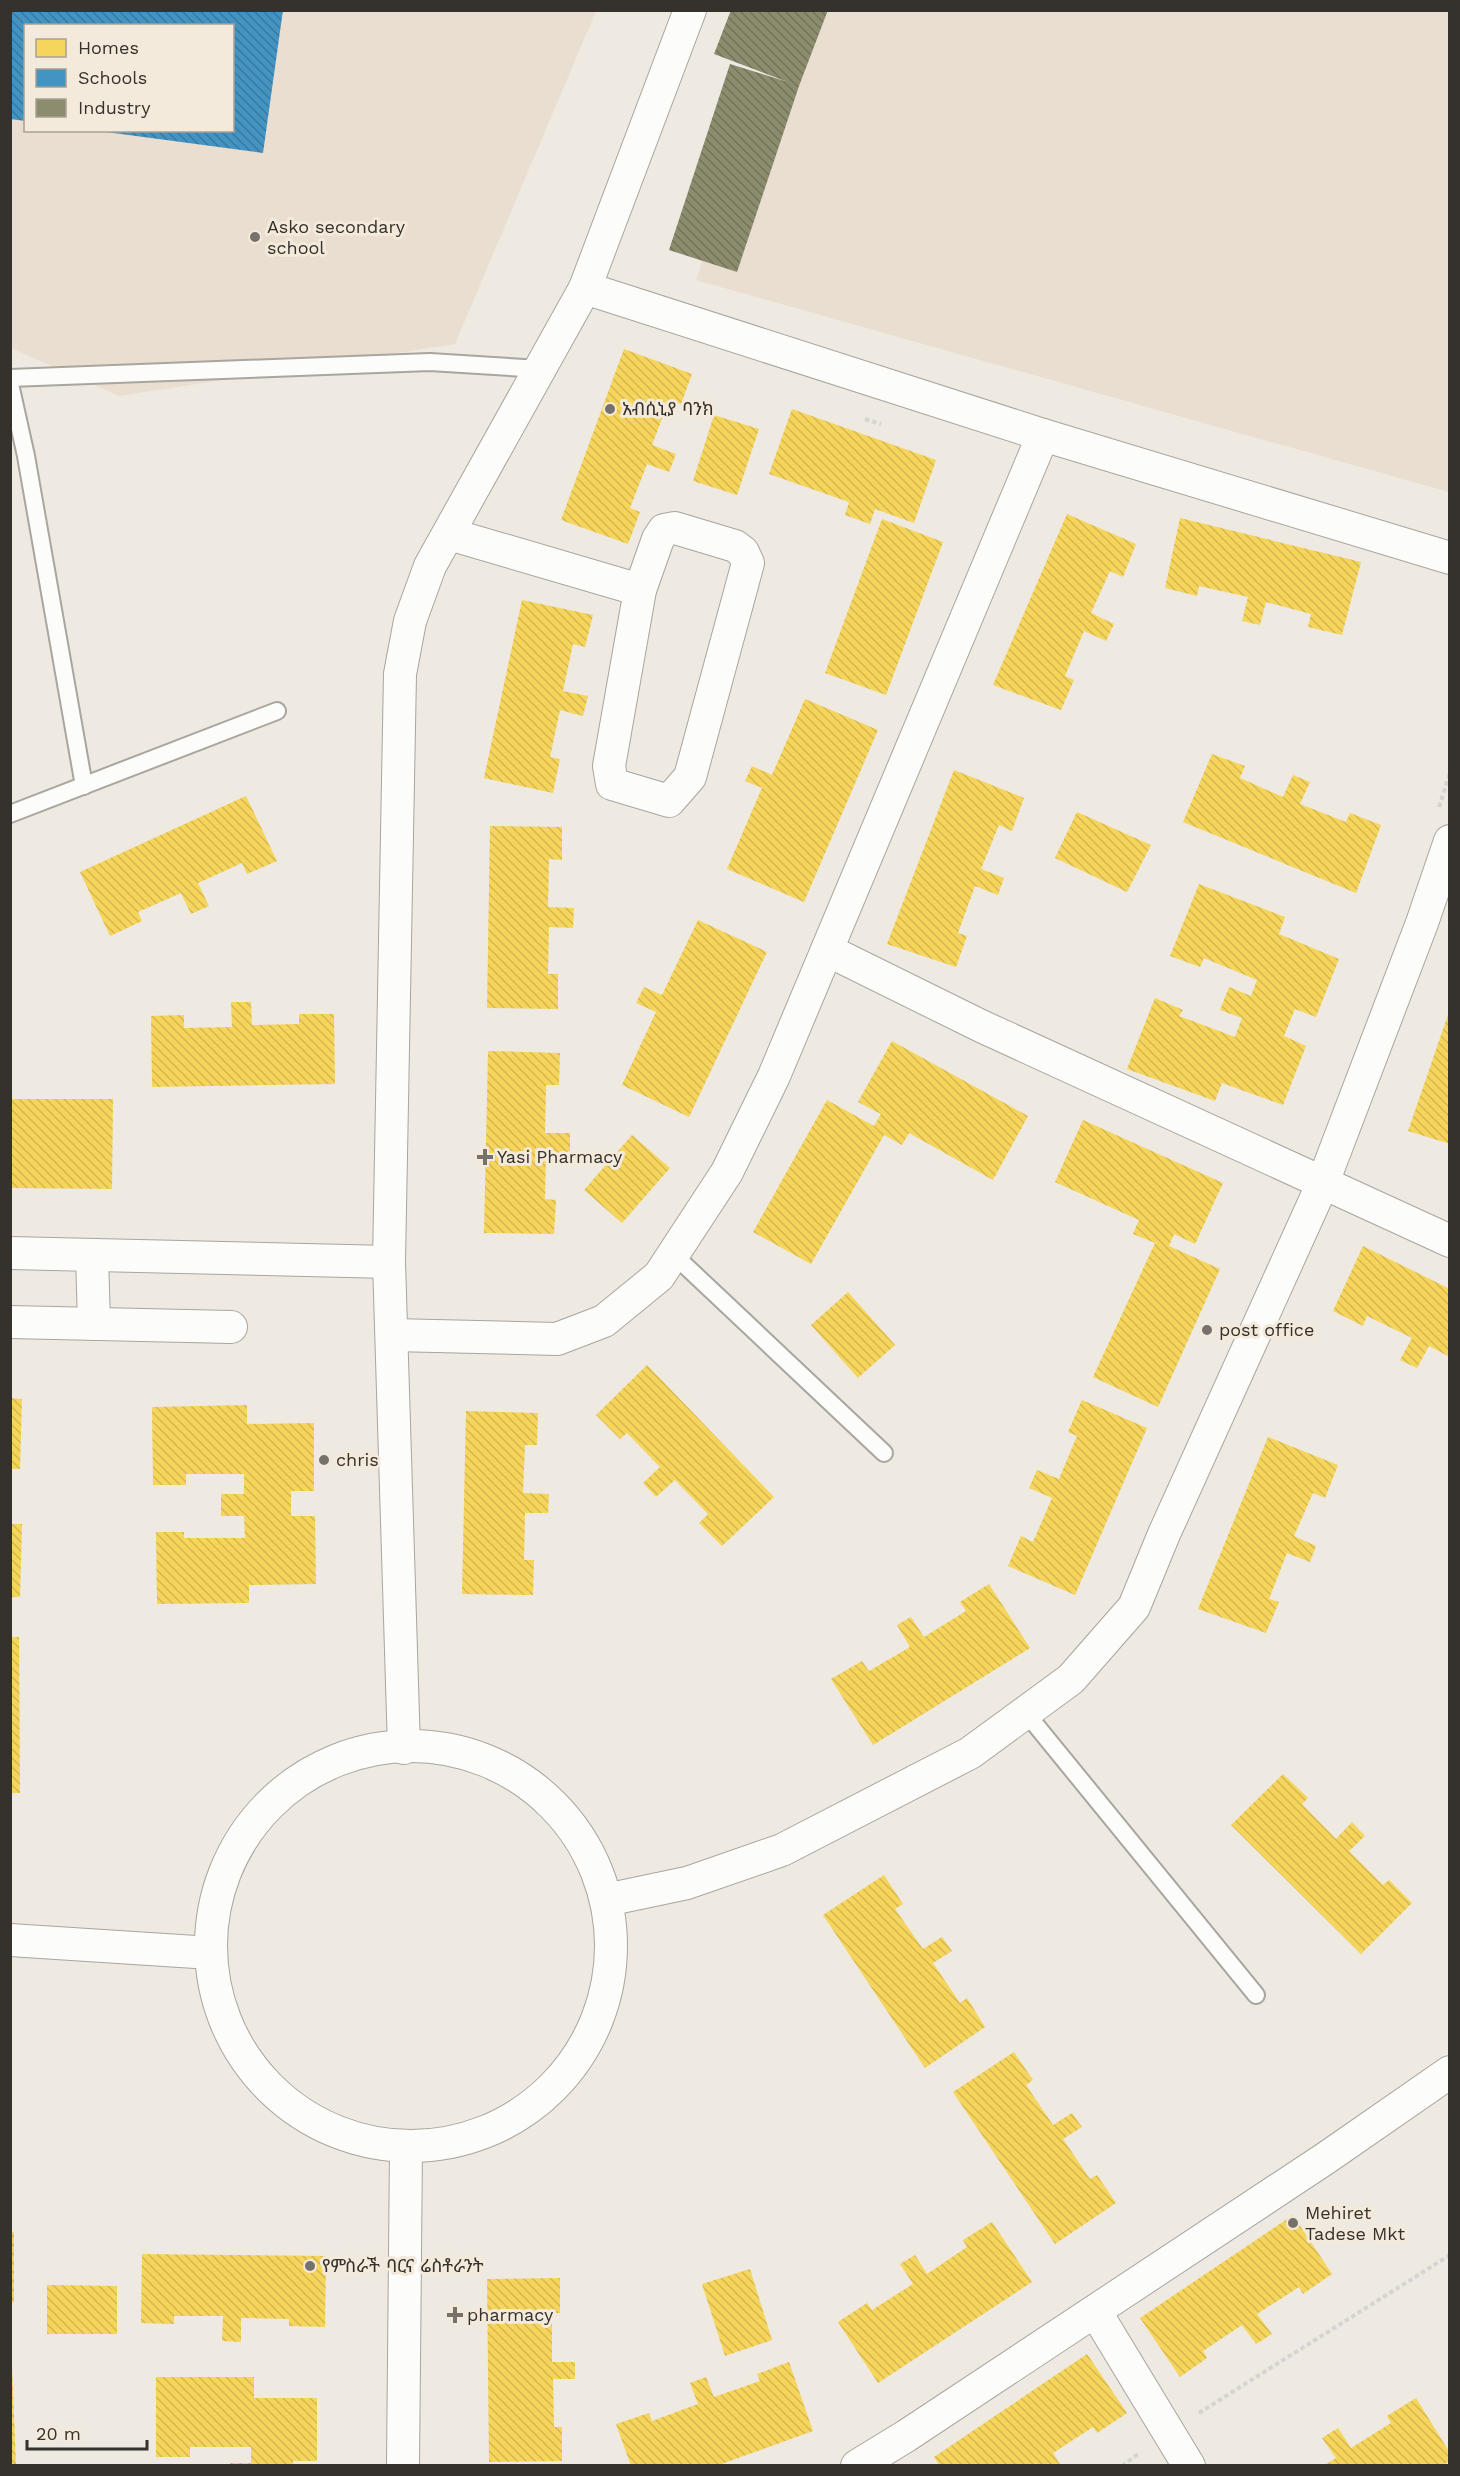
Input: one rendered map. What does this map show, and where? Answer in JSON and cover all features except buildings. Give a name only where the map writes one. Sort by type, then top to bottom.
[{"type":"street","points":[[404,1748],[389,1262],[400,674],[410,621],[430,566],[585,288],[690,10]]},
{"type":"street","points":[[585,288],[1043,435],[1449,558]]},
{"type":"street","points":[[392,1335],[557,1339],[604,1321],[659,1276],[727,1172],[774,1076],[1043,435]]},
{"type":"street","points":[[675,528],[735,546],[743,552],[748,563],[690,777],[669,801],[612,784],[609,766],[640,590],[658,539],[664,530],[675,528]]},
{"type":"street","points":[[449,534],[640,590]]},
{"type":"street","points":[[606,1900],[687,1883],[782,1850],[970,1753],[1071,1679],[1134,1607],[1164,1534],[1322,1185],[1422,923],[1449,842]]},
{"type":"street","points":[[827,950],[981,1026],[1322,1185],[1449,1241]]},
{"type":"street","points":[[10,1253],[389,1262]]},
{"type":"street","points":[[92,1255],[94,1324]]},
{"type":"street","points":[[10,1322],[231,1327]]},
{"type":"street","points":[[432,1746],[500,1766],[530,1784],[579,1834],[603,1885],[606,1900],[613,1939],[606,2000],[566,2076],[484,2134],[406,2147],[382,2146],[332,2132],[273,2094],[228,2036],[209,1974],[218,1883],[267,1804],[316,1768],[382,1747],[432,1746]]},
{"type":"street","points":[[10,1940],[211,1953]]},
{"type":"street","points":[[857,2466],[906,2436],[1326,2158],[1449,2072]]},
{"type":"street","points":[[403,2466],[406,2147]]},
{"type":"street","points":[[1095,2311],[1189,2466]]},
{"type":"lane","points":[[10,378],[430,362],[540,369]]},
{"type":"lane","points":[[10,384],[26,456],[84,786]]},
{"type":"lane","points":[[10,814],[277,711]]},
{"type":"lane","points":[[673,1254],[884,1453]]},
{"type":"lane","points":[[1026,1713],[1256,1995]]},
{"type":"path","points":[[1122,2466],[1169,2432],[1449,2255]]},
{"type":"shaded area","name":"Asko secondary school","points":[[11,11],[596,11],[455,344],[119,396],[11,348]]},
{"type":"shaded area","points":[[787,11],[1449,11],[1449,492],[696,280]]},
{"type":"place","name":"Asko secondary school","points":[[255,237]]},
{"type":"place","name":"አብሲኒያ ባንክ","points":[[610,409]]},
{"type":"place","name":"Yasi Pharmacy","points":[[485,1157]]},
{"type":"place","name":"post office","points":[[1207,1330]]},
{"type":"place","name":"chris","points":[[324,1460]]},
{"type":"place","name":"Mehiret Tadese Mkt","points":[[1293,2223]]},
{"type":"place","name":"የምስራች ባርና ሬስቶራንት","points":[[310,2266]]},
{"type":"place","name":"pharmacy","points":[[455,2315]]}]
